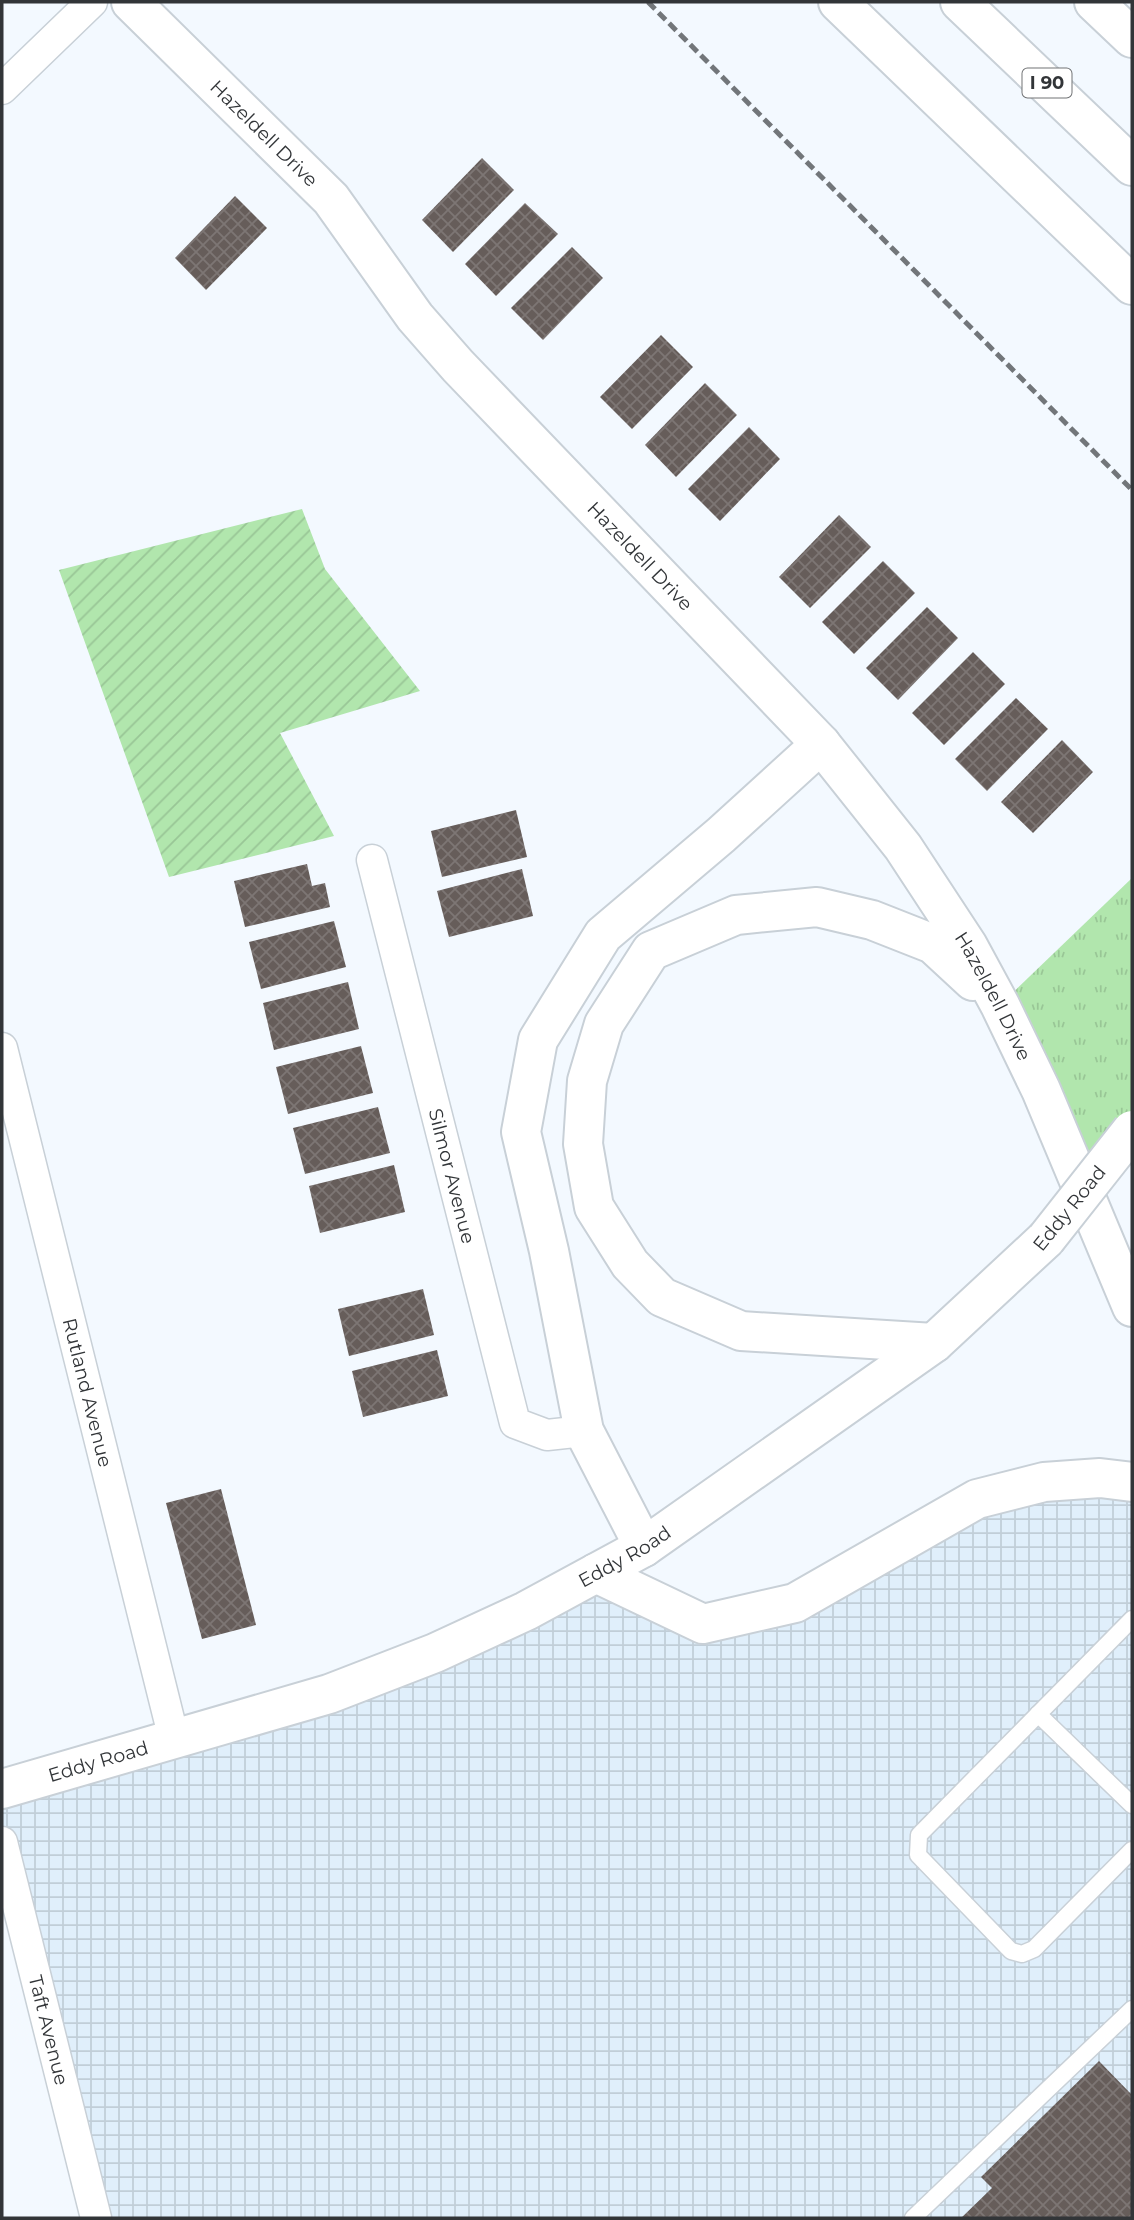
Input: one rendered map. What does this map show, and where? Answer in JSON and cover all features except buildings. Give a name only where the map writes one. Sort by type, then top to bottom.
[{"type":"main road","name":"Hazeldell Drive","points":[[131,2],[331,199],[415,317],[458,366],[821,744],[903,848],[968,946],[999,1005],[1041,1090],[1132,1307]]},
{"type":"main road","points":[[838,2],[1132,285]]},
{"type":"main road","name":"I 90","points":[[960,2],[1132,166]]},
{"type":"main road","points":[[1094,2],[1132,38]]},
{"type":"main road","points":[[644,1547],[584,1431],[549,1251],[521,1132],[538,1040],[603,935],[722,835],[821,744]]},
{"type":"main road","points":[[722,835],[604,1024],[587,1082],[583,1144],[594,1207],[630,1264],[662,1297],[741,1331],[934,1343]]},
{"type":"main road","points":[[651,951],[736,915],[817,906],[872,920],[933,944],[999,1005]]},
{"type":"main road","name":"Eddy Road","points":[[2,1789],[329,1694],[526,1611],[644,1547],[934,1343],[1046,1239],[1132,1130]]},
{"type":"main road","points":[[596,1573],[703,1624],[795,1602],[977,1499],[1044,1482],[1100,1478],[1132,1482]]},
{"type":"street","points":[[2,89],[92,2]]},
{"type":"street","name":"Silmor Avenue","points":[[372,860],[515,1423],[547,1435],[584,1431]]},
{"type":"street","name":"Rutland Avenue","points":[[2,1048],[174,1739]]},
{"type":"street","name":"Taft Avenue","points":[[2,1842],[96,2218]]},
{"type":"lane","points":[[1132,1619],[919,1835],[918,1855],[1011,1951],[1022,1954],[1034,1948],[1132,1850]]},
{"type":"lane","points":[[1038,1714],[1132,1805]]},
{"type":"lane","points":[[913,2218],[1132,2009]]},
{"type":"shaded area","points":[[1132,1482],[1132,2218],[96,2218],[2,1842],[2,1789],[174,1739],[596,1573],[703,1624],[977,1499]]},
{"type":"green space","points":[[302,509],[325,569],[420,691],[280,733],[334,836],[169,877],[59,570]]},
{"type":"green space","points":[[1132,878],[1132,1130],[1083,1192],[1000,1005]]},
{"type":"railway","points":[[648,2],[1132,490]]}]
